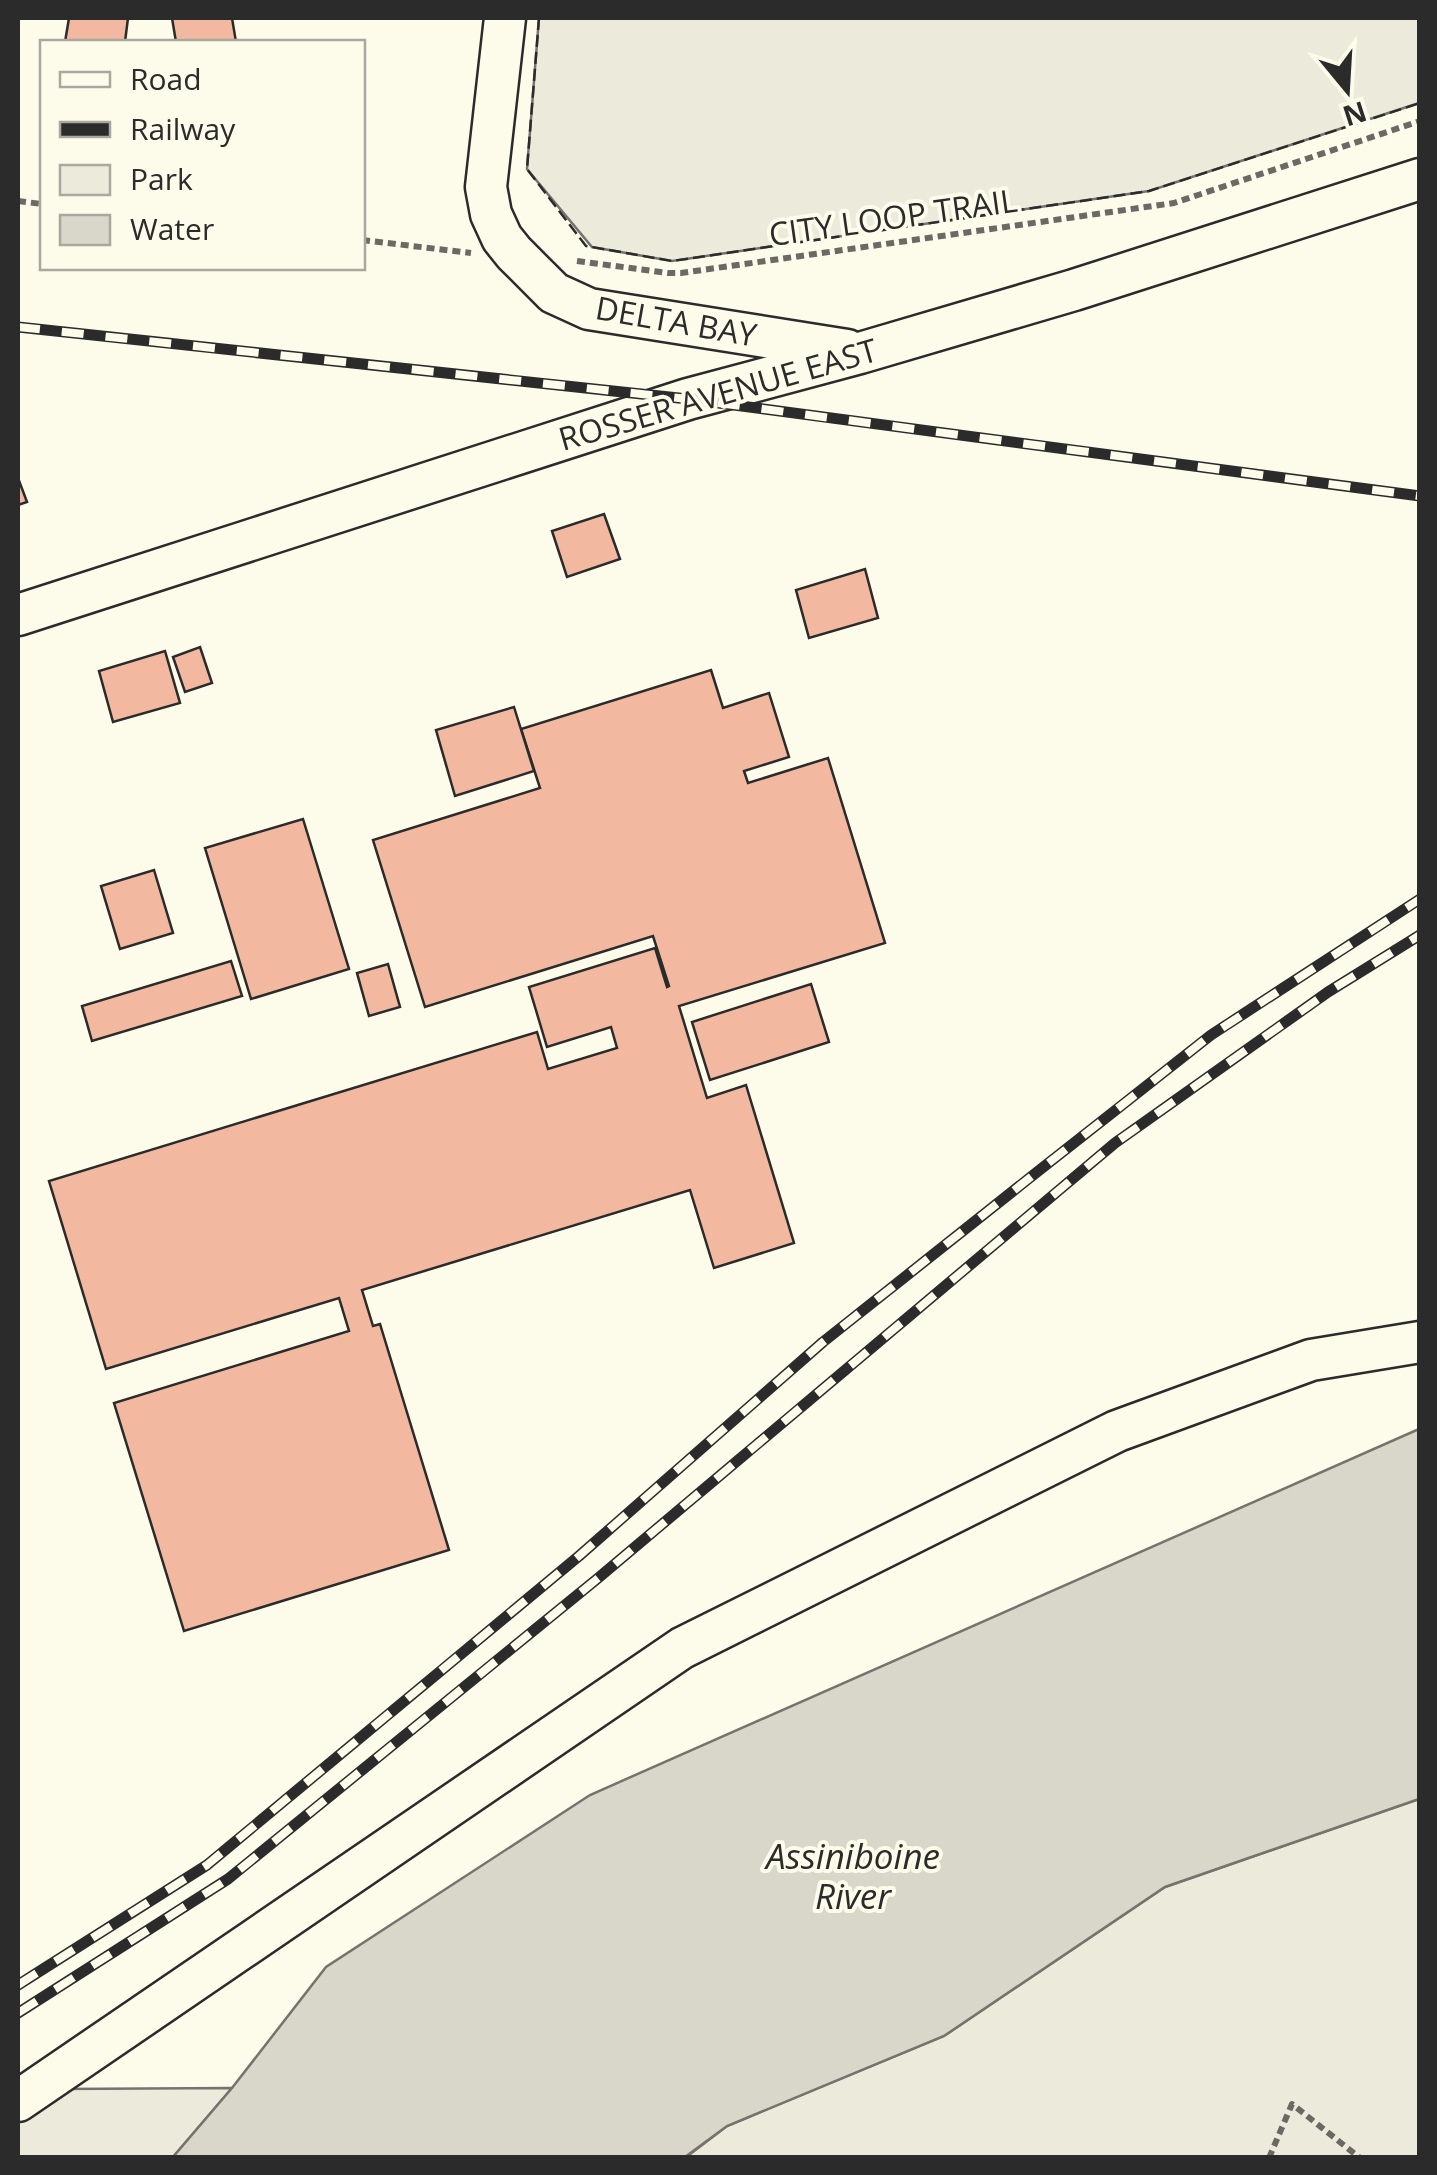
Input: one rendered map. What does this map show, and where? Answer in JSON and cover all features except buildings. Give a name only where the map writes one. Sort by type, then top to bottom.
[{"type":"street","name":"DELTA BAY","points":[[506,18],[486,188],[491,214],[502,238],[554,292],[588,308],[860,353]]},
{"type":"street","name":"ROSSER AVENUE EAST","points":[[18,615],[670,405],[1074,290],[1420,179]]},
{"type":"street","points":[[18,2101],[682,1648],[1116,1431],[1312,1360],[1420,1342]]},
{"type":"path","name":"CITY LOOP TRAIL","points":[[365,240],[681,273],[1174,204],[1420,121]]},
{"type":"path","points":[[1268,2158],[1292,2104],[1360,2158]]},
{"type":"green space","points":[[539,18],[1419,18],[1419,103],[1149,191],[672,261],[592,247],[527,169]]},
{"type":"green space","points":[[1419,1799],[1419,2157],[685,2158],[727,2126],[944,2036],[1165,1887]]},
{"type":"green space","points":[[232,2088],[173,2157],[18,2158],[18,2117],[59,2089]]},
{"type":"water","name":"Assiniboine River","points":[[1419,1429],[1419,1799],[1165,1887],[944,2036],[727,2126],[685,2157],[173,2157],[326,1967],[590,1795]]},
{"type":"railway","points":[[18,327],[688,399],[1420,496]]},
{"type":"railway","points":[[18,1985],[207,1865],[579,1556],[823,1342],[1211,1035],[1420,899]]},
{"type":"railway","points":[[18,2013],[228,1879],[597,1579],[1115,1143],[1328,992],[1420,935]]},
{"type":"fence","points":[[539,18],[527,169],[586,246],[672,261],[1149,191],[1420,103]]}]
